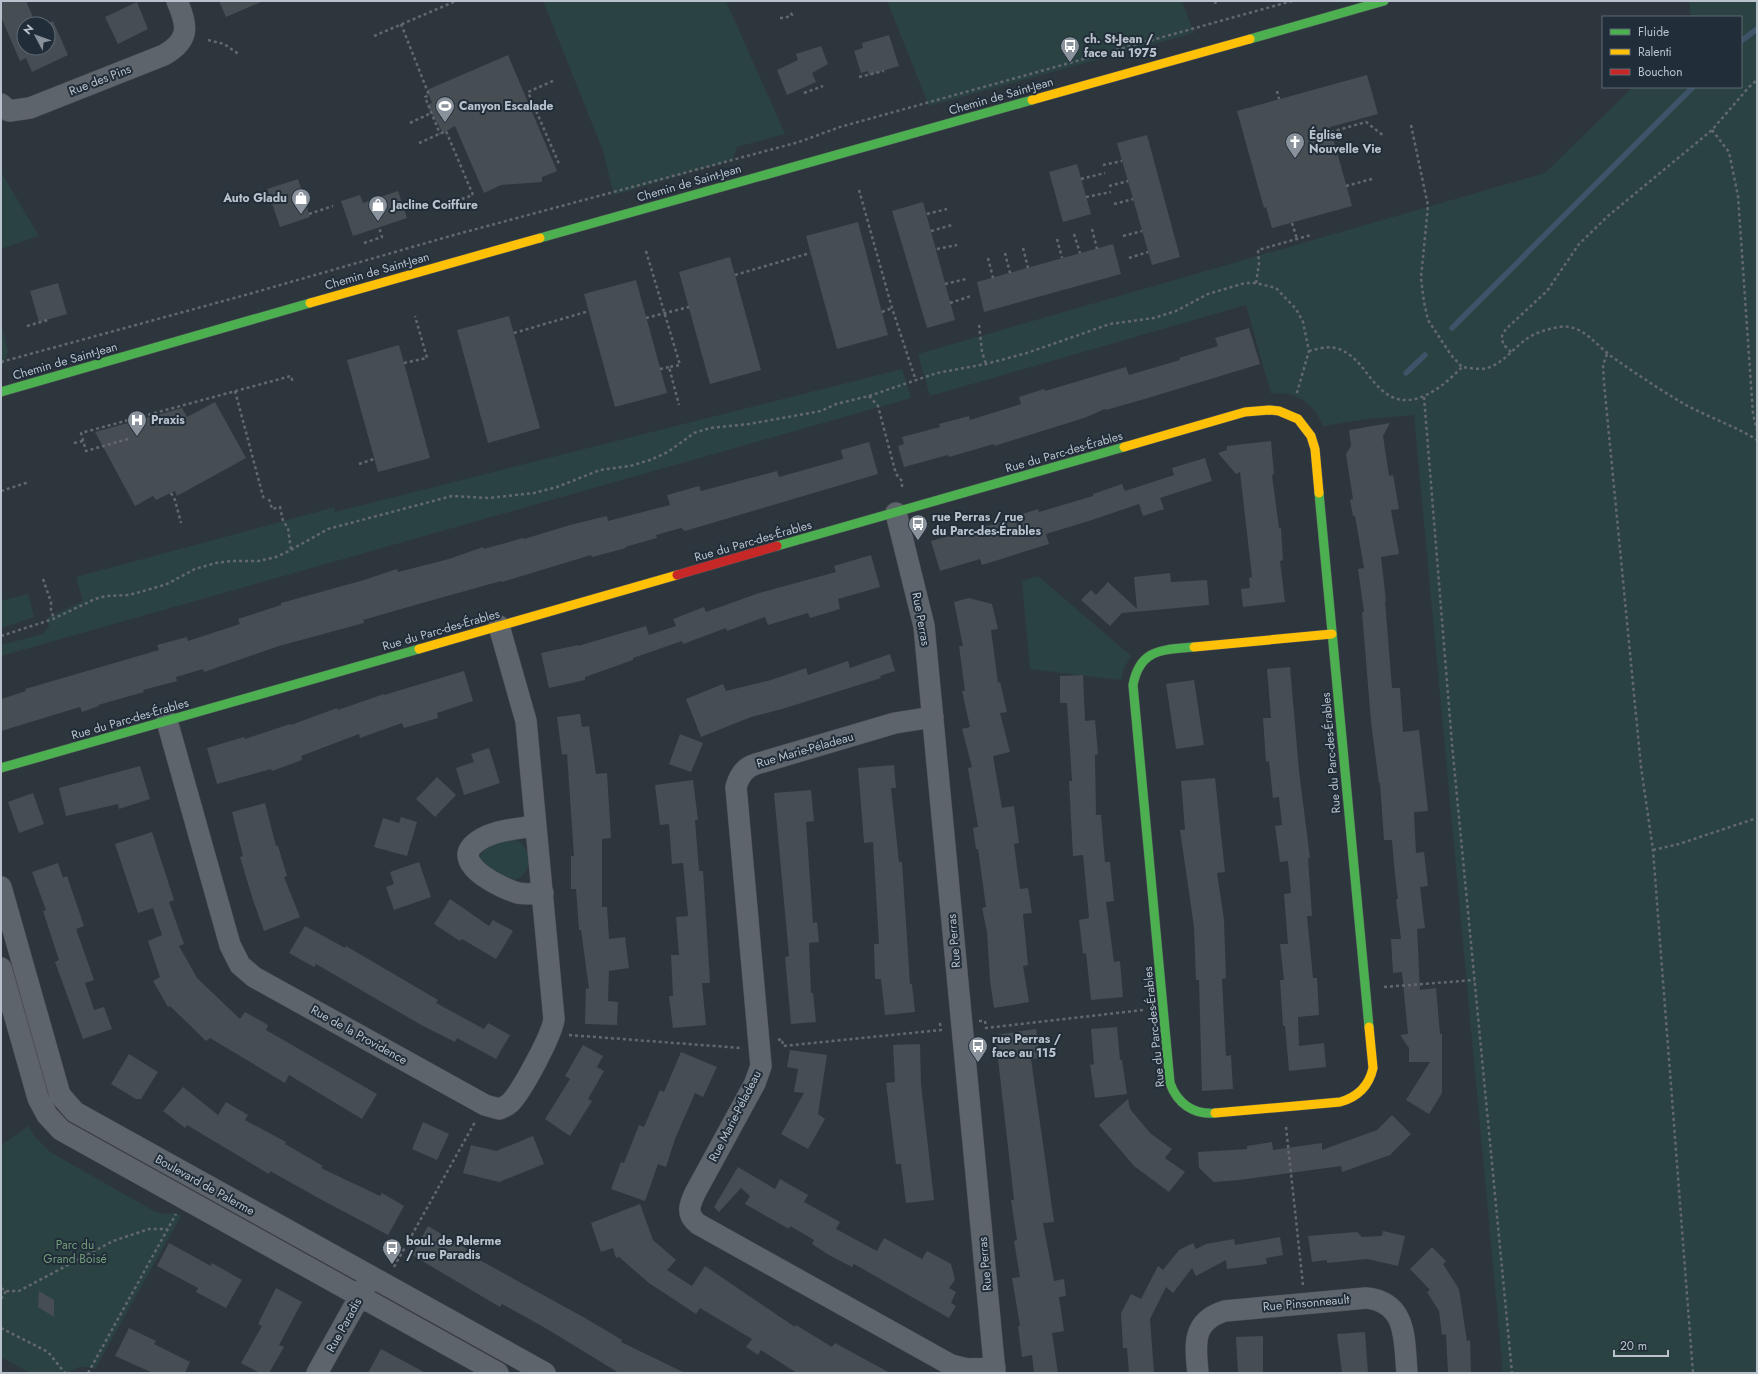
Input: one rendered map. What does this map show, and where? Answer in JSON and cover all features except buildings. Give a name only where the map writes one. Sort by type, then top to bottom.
[{"type":"street","name":"Rue des Pins","points":[[1,104],[9,111],[30,108],[164,55],[179,44],[185,34],[186,25],[177,1]]},
{"type":"street","name":"Chemin de Saint-Jean","points":[[1,392],[377,284],[1384,1]]},
{"type":"street","name":"Rue du Parc-des-Érables","points":[[1,768],[1245,412],[1264,408],[1282,410],[1297,419],[1310,434],[1313,442],[1332,634],[1373,1068],[1371,1078],[1358,1094],[1346,1101],[1199,1114],[1182,1104],[1176,1098],[1170,1083],[1134,693],[1134,677],[1143,660],[1150,654],[1166,648],[1332,634]]},
{"type":"street","name":"Rue Perras","points":[[896,513],[921,609],[933,717],[995,1370]]},
{"type":"street","name":"Rue de la Providence","points":[[167,721],[230,945],[240,965],[254,976],[485,1105],[496,1109],[505,1107],[514,1098],[546,1043],[553,1025],[554,1010],[526,721],[499,626]]},
{"type":"street","name":"Rue Marie-Péladeau","points":[[933,717],[895,724],[756,764],[746,769],[737,781],[736,787],[761,1066],[755,1083],[695,1193],[689,1211],[690,1216],[698,1224],[951,1365],[967,1369],[995,1370]]},
{"type":"street","points":[[535,826],[506,830],[485,837],[471,847],[468,853],[468,859],[476,871],[511,890],[527,894],[543,893]]},
{"type":"street","name":"Boulevard de Palerme","points":[[1,887],[60,1095],[75,1112],[545,1373]]},
{"type":"street","points":[[2,973],[24,970]]},
{"type":"street","name":"Boulevard de Palerme","points":[[2,973],[38,1098],[47,1115],[61,1130],[498,1373]]},
{"type":"street","name":"Rue Paradis","points":[[317,1373],[371,1277]]},
{"type":"street","name":"Rue Pinsonneault","points":[[1198,1373],[1196,1345],[1197,1335],[1206,1321],[1218,1313],[1225,1311],[1366,1298],[1380,1300],[1386,1304],[1400,1319],[1403,1329],[1407,1373]]},
{"type":"path","points":[[374,36],[456,1]]},
{"type":"path","points":[[1215,1],[1216,5]]},
{"type":"path","name":"Chemin de Saint-Jean","points":[[1,362],[286,284],[454,235],[799,142],[840,127],[1292,1]]},
{"type":"path","points":[[780,18],[785,18],[792,15],[790,12]]},
{"type":"path","points":[[401,24],[429,96],[425,97],[440,134]]},
{"type":"path","points":[[208,40],[224,44],[240,56]]},
{"type":"path","points":[[859,77],[884,71]]},
{"type":"path","points":[[1510,352],[1503,344],[1502,336],[1506,329],[1547,291],[1578,244],[1608,216],[1712,130],[1744,92],[1757,80]]},
{"type":"path","points":[[553,81],[528,92],[559,164]]},
{"type":"path","points":[[804,94],[823,86]]},
{"type":"path","points":[[1276,91],[1279,99]]},
{"type":"path","points":[[410,123],[431,113]]},
{"type":"path","points":[[1331,132],[1366,122],[1384,136]]},
{"type":"path","points":[[1411,125],[1428,206],[1421,278],[1424,302],[1428,320],[1451,355],[1462,366],[1486,368],[1499,363],[1528,338],[1541,332],[1561,327],[1573,327],[1584,333],[1607,354],[1656,387],[1687,405],[1746,433],[1757,440]]},
{"type":"path","points":[[1712,130],[1729,152],[1738,196],[1753,414],[1757,430]]},
{"type":"path","points":[[419,143],[446,131],[473,195],[445,205]]},
{"type":"path","points":[[1103,165],[1122,161]]},
{"type":"path","points":[[1082,178],[1105,173]]},
{"type":"path","points":[[1346,186],[1372,179]]},
{"type":"path","points":[[1109,186],[1128,181]]},
{"type":"path","points":[[859,190],[892,308],[916,381]]},
{"type":"path","points":[[1086,197],[1110,192]]},
{"type":"path","points":[[1114,204],[1133,199]]},
{"type":"path","points":[[309,214],[333,206]]},
{"type":"path","points":[[927,214],[947,209]]},
{"type":"path","points":[[1292,223],[1297,239]]},
{"type":"path","points":[[931,231],[952,225]]},
{"type":"path","points":[[364,243],[382,238],[379,227]]},
{"type":"path","points":[[1092,229],[1097,249]]},
{"type":"path","points":[[1123,236],[1142,231]]},
{"type":"path","points":[[1074,234],[1080,253]]},
{"type":"path","points":[[1256,283],[1259,264],[1258,250],[1311,235]]},
{"type":"path","points":[[1057,239],[1062,258]]},
{"type":"path","points":[[936,249],[957,245]]},
{"type":"path","points":[[1023,248],[1028,268]]},
{"type":"path","points":[[646,251],[680,364],[660,369]]},
{"type":"path","points":[[1129,258],[1148,252]]},
{"type":"path","points":[[735,275],[810,253]]},
{"type":"path","points":[[1005,253],[1010,273]]},
{"type":"path","points":[[988,258],[993,278]]},
{"type":"path","points":[[945,284],[966,279]]},
{"type":"path","points":[[1,636],[54,618],[94,599],[106,596],[129,595],[168,584],[195,569],[216,563],[232,561],[259,562],[291,550],[328,529],[452,496],[489,498],[534,493],[564,484],[600,470],[630,466],[650,460],[668,452],[694,433],[710,428],[749,424],[808,414],[938,373],[986,364],[1026,353],[1110,324],[1154,318],[1176,311],[1222,289],[1245,283],[1256,283],[1276,288],[1296,309],[1303,322],[1309,351],[1296,397]]},
{"type":"path","points":[[950,302],[971,296]]},
{"type":"path","points":[[646,318],[689,307]]},
{"type":"path","points":[[882,312],[892,308]]},
{"type":"path","points":[[514,333],[589,311]]},
{"type":"path","points":[[404,363],[427,358],[415,316]]},
{"type":"path","points":[[28,326],[48,320]]},
{"type":"path","points":[[979,325],[986,364]]},
{"type":"path","points":[[1309,351],[1323,347],[1338,349],[1352,357],[1384,392],[1404,400],[1424,396],[1437,390],[1462,366]]},
{"type":"path","points":[[1607,354],[1603,365],[1608,425],[1641,767],[1653,850],[1693,1373]]},
{"type":"path","points":[[669,367],[679,405]]},
{"type":"path","points":[[128,440],[86,451],[81,433],[291,376],[293,383]]},
{"type":"path","points":[[235,392],[264,500]]},
{"type":"path","points":[[869,396],[878,406],[896,474],[902,481],[904,488],[898,490]]},
{"type":"path","points":[[1424,396],[1452,744],[1512,1373]]},
{"type":"path","points":[[74,443],[83,441]]},
{"type":"path","points":[[250,448],[255,447]]},
{"type":"path","points":[[359,464],[374,459]]},
{"type":"path","points":[[1,491],[29,482]]},
{"type":"path","points":[[171,493],[175,500],[181,523]]},
{"type":"path","points":[[269,499],[272,509],[280,508],[288,528],[291,550]]},
{"type":"path","points":[[43,579],[51,602],[51,610],[54,618]]},
{"type":"path","points":[[1653,850],[1679,844],[1757,818]]},
{"type":"path","points":[[1378,988],[1475,980]]},
{"type":"path","points":[[973,1022],[985,1021],[986,1028],[1145,1010]]},
{"type":"path","points":[[772,1040],[782,1040],[783,1046],[941,1030],[940,1024],[950,1023]]},
{"type":"path","points":[[562,1034],[749,1048]]},
{"type":"path","points":[[392,1271],[477,1119]]},
{"type":"path","points":[[1286,1121],[1303,1291]]},
{"type":"path","points":[[88,1373],[172,1222]]},
{"type":"path","points":[[1,1288],[6,1291],[19,1291],[113,1241],[150,1229],[168,1229]]},
{"type":"path","points":[[1,1299],[6,1291]]},
{"type":"path","points":[[1,1328],[48,1352],[65,1373]]},
{"type":"green space","points":[[543,1],[726,1],[785,134],[737,147],[733,160],[614,195],[603,151]]},
{"type":"green space","points":[[887,1],[1182,1],[1194,33],[929,106]]},
{"type":"green space","points":[[1689,1],[1757,1],[1757,1373],[1503,1373],[1414,415],[1368,419],[1323,426],[1315,411],[1303,400],[1288,394],[1271,394],[1246,305],[930,396],[918,354],[1545,173],[1632,88],[1742,88],[1742,16],[1691,16]]},
{"type":"green space","points":[[1,172],[39,236],[1,249]]},
{"type":"green space","points":[[1,323],[8,352],[3,365],[1,365]]},
{"type":"green space","points":[[902,369],[911,398],[1,656],[1,645],[43,634],[49,626],[47,618],[83,601],[76,577],[334,507],[335,512]]},
{"type":"green space","points":[[1038,576],[1131,656],[1124,668],[1121,680],[1030,669],[1022,581]]},
{"type":"green space","points":[[28,594],[34,617],[1,628],[1,601]]},
{"type":"green space","points":[[510,839],[518,841],[523,845],[529,858],[528,866],[525,872],[520,877],[513,880],[491,871],[480,860],[486,847]]},
{"type":"green space","name":"Parc du Grand Boisé","points":[[29,1126],[34,1136],[50,1152],[154,1211],[166,1214],[173,1212],[181,1216],[95,1369],[79,1367],[67,1373],[30,1373],[1,1357],[1,1145]]},
{"type":"waterway","points":[[1742,40],[1757,29]]},
{"type":"waterway","points":[[1452,328],[1692,88]]},
{"type":"waterway","points":[[1406,373],[1425,355]]},
{"type":"traffic: fast","points":[[1250,39],[1384,1]]},
{"type":"traffic: fast","points":[[540,238],[1032,100]]},
{"type":"traffic: fast","points":[[1,392],[310,303]]},
{"type":"traffic: fast","points":[[777,546],[1124,447]]},
{"type":"traffic: fast","points":[[1319,493],[1369,1027]]},
{"type":"traffic: fast","points":[[1194,647],[1172,649],[1154,653],[1141,664],[1136,673],[1133,685],[1170,1083],[1177,1096],[1187,1106],[1200,1112],[1215,1113]]},
{"type":"traffic: fast","points":[[1,768],[419,649]]},
{"type":"traffic: slow","points":[[1032,100],[1250,39]]},
{"type":"traffic: slow","points":[[310,303],[540,238]]},
{"type":"traffic: slow","points":[[1124,447],[1245,412],[1269,410],[1279,411],[1298,419],[1311,436],[1315,449],[1319,493]]},
{"type":"traffic: slow","points":[[419,649],[677,575]]},
{"type":"traffic: slow","points":[[1194,647],[1332,634]]},
{"type":"traffic: slow","points":[[1215,1113],[1340,1102],[1352,1097],[1366,1085],[1373,1068],[1369,1027]]},
{"type":"traffic: jam","points":[[677,575],[777,546]]},
{"type":"place","name":"ch. St-Jean / face au 1975","points":[[1070,63]]},
{"type":"place","name":"Canyon Escalade","points":[[445,123]]},
{"type":"place","name":"Église Nouvelle Vie","points":[[1295,159]]},
{"type":"place","name":"Auto Gladu","points":[[301,215]]},
{"type":"place","name":"Jacline Coiffure","points":[[378,222]]},
{"type":"place","name":"Praxis","points":[[137,437]]},
{"type":"place","name":"rue Perras / rue du Parc-des-Érables","points":[[918,541]]},
{"type":"place","name":"rue Perras / face au 115","points":[[978,1063]]},
{"type":"place","name":"boul. de Palerme / rue Paradis","points":[[392,1265]]}]
